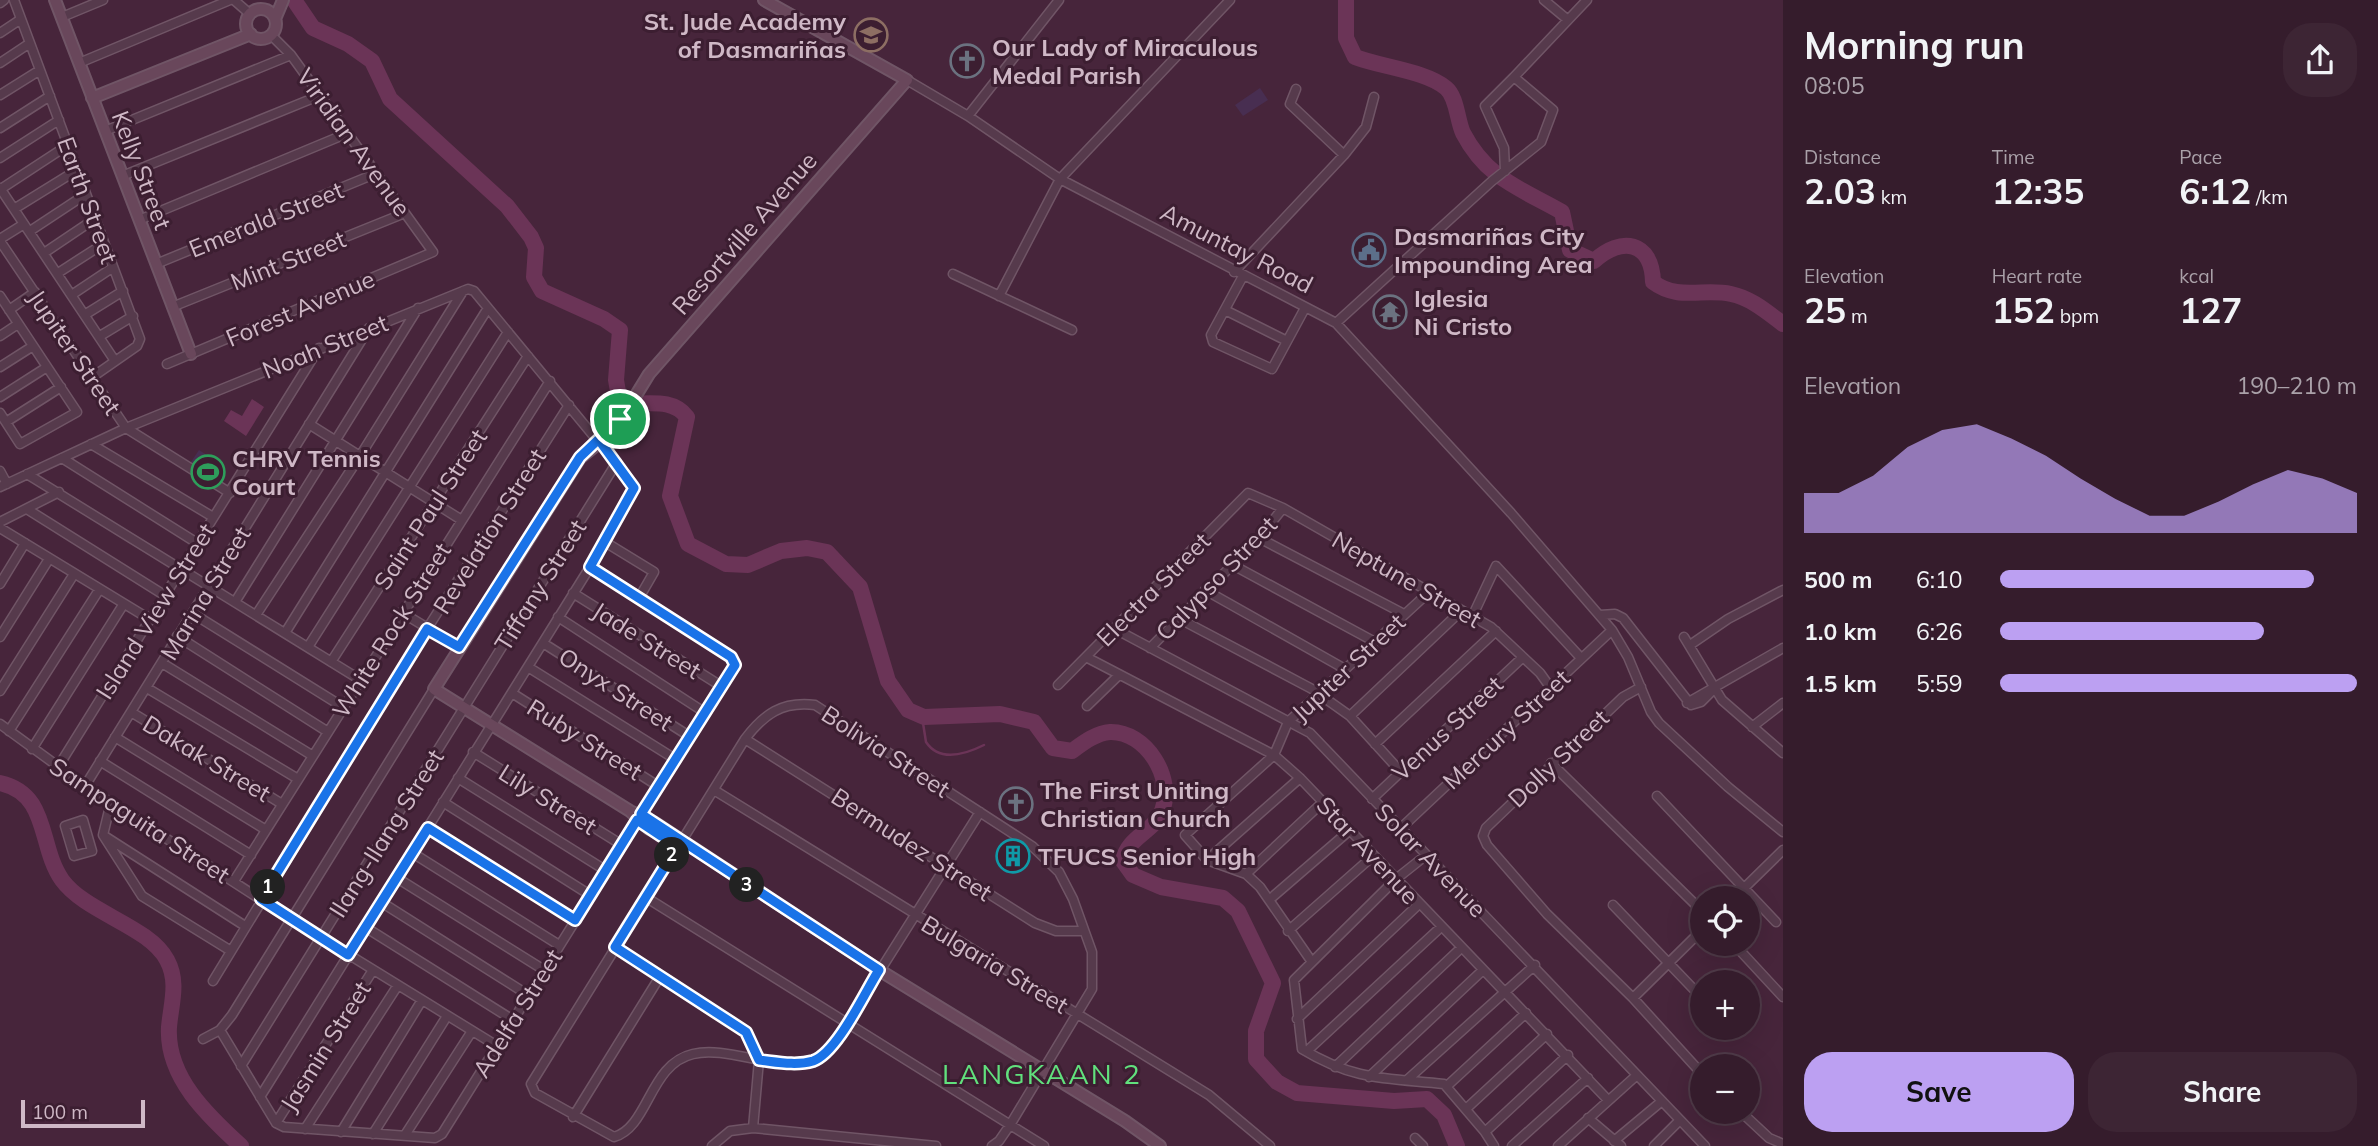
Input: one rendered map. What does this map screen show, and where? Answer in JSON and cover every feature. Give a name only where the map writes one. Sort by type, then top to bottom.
[{"type":"street","name":"Earth Street","points":[[14,0],[96,218],[112,268],[133,316],[140,343],[91,377]]},
{"type":"street","name":"Kelly Street","points":[[55,0],[191,354]]},
{"type":"street","points":[[62,17],[103,0]]},
{"type":"street","points":[[79,63],[232,0],[250,14]]},
{"type":"street","name":"Amuntay Road","points":[[764,0],[968,116],[1060,179],[1336,323],[1511,513],[1600,615],[1612,630],[1651,712],[1682,747],[1783,832]]},
{"type":"street","points":[[968,116],[1059,0]]},
{"type":"street","points":[[999,296],[1060,179],[1230,0]]},
{"type":"street","points":[[1544,0],[1568,20]]},
{"type":"street","points":[[1504,172],[1504,148],[1485,106],[1587,0]]},
{"type":"street","points":[[251,34],[247,26],[250,14],[267,10],[282,2]]},
{"type":"street","points":[[92,98],[251,34],[263,38],[271,35],[276,27],[275,19],[282,2]]},
{"type":"street","points":[[267,10],[275,19]]},
{"type":"street","points":[[0,33],[21,19]]},
{"type":"street","name":"Viridian Avenue","points":[[271,35],[291,55],[321,95],[433,252]]},
{"type":"street","points":[[0,63],[30,43]]},
{"type":"street","points":[[105,131],[291,55]]},
{"type":"street","points":[[0,95],[40,69]]},
{"type":"street","points":[[1336,323],[1492,181],[1541,142],[1553,110],[1514,77]]},
{"type":"street","name":"Resortville Avenue","points":[[220,1030],[573,466],[620,419],[649,374],[907,80]]},
{"type":"street","points":[[1296,89],[1290,104],[1344,155]]},
{"type":"street","points":[[122,176],[321,95]]},
{"type":"street","points":[[0,128],[50,96]]},
{"type":"street","points":[[1234,272],[1344,155],[1366,127],[1374,97]]},
{"type":"street","points":[[0,158],[59,120]]},
{"type":"street","points":[[139,220],[348,133]]},
{"type":"street","points":[[68,145],[0,188],[73,294],[115,361]]},
{"type":"street","points":[[14,209],[77,170]]},
{"type":"street","name":"Emerald Street","points":[[156,264],[377,173]]},
{"type":"street","points":[[30,231],[86,194]]},
{"type":"street","name":"Mint Street","points":[[172,307],[405,213]]},
{"type":"street","points":[[44,253],[96,218]]},
{"type":"street","points":[[0,240],[24,224]]},
{"type":"street","name":"Jupiter Street","points":[[0,240],[126,428]]},
{"type":"street","points":[[58,273],[103,244]]},
{"type":"street","name":"Forest Avenue","points":[[167,364],[433,252]]},
{"type":"street","points":[[73,294],[112,268]]},
{"type":"street","points":[[953,274],[1072,330]]},
{"type":"street","points":[[1243,276],[1211,335],[1213,342],[1270,369],[1306,308]]},
{"type":"street","points":[[256,615],[464,290],[474,291],[617,462],[634,488],[590,567],[260,1097]]},
{"type":"street","name":"Noah Street","points":[[4,485],[126,428],[464,290]]},
{"type":"street","points":[[86,314],[123,291]]},
{"type":"street","points":[[9,310],[35,292]]},
{"type":"street","points":[[0,414],[20,444],[77,412],[1,300]]},
{"type":"street","points":[[235,603],[418,308]]},
{"type":"street","points":[[285,633],[488,308]]},
{"type":"street","points":[[1225,310],[1287,341]]},
{"type":"street","points":[[100,336],[133,316]]},
{"type":"street","points":[[0,336],[18,324]]},
{"type":"street","name":"Marina Street","points":[[85,786],[369,328]]},
{"type":"street","points":[[308,647],[508,332]]},
{"type":"street","points":[[0,367],[33,346]]},
{"type":"street","name":"Island View Street","points":[[58,767],[319,348]]},
{"type":"street","name":"Saint Paul Street","points":[[331,662],[528,356]]},
{"type":"street","points":[[0,397],[47,367]]},
{"type":"street","name":"White Rock Street","points":[[234,881],[401,612],[550,381]]},
{"type":"street","points":[[6,422],[61,387]]},
{"type":"street","name":"Revelation Street","points":[[214,981],[261,899],[427,629],[569,405]]},
{"type":"street","points":[[309,424],[460,519]]},
{"type":"street","points":[[126,428],[230,493]]},
{"type":"street","points":[[91,444],[212,517]]},
{"type":"street","points":[[62,458],[197,543]]},
{"type":"street","name":"Tiffany Street","points":[[464,707],[617,462]]},
{"type":"street","points":[[0,471],[4,485]]},
{"type":"street","points":[[27,474],[359,679]]},
{"type":"street","points":[[0,522],[59,492]]},
{"type":"street","name":"Neptune Street","points":[[1248,493],[1283,508],[1428,593],[1473,615],[1496,631],[1549,687]]},
{"type":"street","name":"Electra Street","points":[[1058,685],[1248,493]]},
{"type":"street","name":"Calypso Street","points":[[1150,648],[1259,538],[1283,508]]},
{"type":"street","points":[[27,509],[164,595]]},
{"type":"street","points":[[0,528],[150,620]]},
{"type":"street","points":[[1259,538],[1404,614]]},
{"type":"street","points":[[604,542],[654,572],[639,597]]},
{"type":"street","points":[[0,584],[25,544]]},
{"type":"street","points":[[0,637],[49,559]]},
{"type":"street","points":[[1231,564],[1375,642]]},
{"type":"street","points":[[1473,615],[1496,566],[1581,658]]},
{"type":"street","points":[[590,567],[734,661],[659,786],[637,815]]},
{"type":"street","points":[[0,691],[74,575]]},
{"type":"street","points":[[9,731],[99,590]]},
{"type":"street","points":[[1205,590],[1345,669]]},
{"type":"street","name":"Jade Street","points":[[573,593],[721,686]]},
{"type":"street","name":"Jupiter Street","points":[[1207,860],[1185,835],[1274,754],[1288,722],[1428,593]]},
{"type":"street","points":[[1690,645],[1728,619],[1781,593]]},
{"type":"street","points":[[32,749],[123,605]]},
{"type":"street","points":[[1350,716],[1461,611]]},
{"type":"street","points":[[401,612],[459,647]]},
{"type":"street","points":[[192,613],[343,707]]},
{"type":"street","points":[[1600,615],[1615,614],[1623,618],[1687,703],[1766,655],[1783,648]]},
{"type":"street","points":[[558,617],[704,712]]},
{"type":"street","points":[[1178,618],[1319,694],[1350,716],[1400,771]]},
{"type":"street","name":"Solar Avenue","points":[[1115,629],[1310,733],[1425,856],[1535,965],[1680,1120],[1700,1145]]},
{"type":"street","name":"Mercury Street","points":[[1401,828],[1612,630]]},
{"type":"street","points":[[1375,744],[1496,631]]},
{"type":"street","points":[[177,636],[328,732]]},
{"type":"street","points":[[1685,636],[1722,700],[1783,753]]},
{"type":"street","name":"Onyx Street","points":[[543,643],[689,736]]},
{"type":"street","name":"Star Avenue","points":[[1086,657],[1274,754],[1324,802],[1608,1100]]},
{"type":"street","name":"Venus Street","points":[[1372,799],[1523,657]]},
{"type":"street","points":[[162,663],[313,756]]},
{"type":"street","points":[[528,667],[675,758]]},
{"type":"street","points":[[1087,706],[1119,675]]},
{"type":"street","name":"Dolly Street","points":[[1633,998],[1547,914],[1487,845],[1483,836],[1486,828],[1552,763],[1623,696],[1640,687]]},
{"type":"street","points":[[147,688],[298,779]]},
{"type":"street","points":[[434,689],[637,815],[661,836],[680,842],[1160,1146]]},
{"type":"street","name":"Ruby Street","points":[[512,693],[659,786]]},
{"type":"street","points":[[1752,727],[1782,704]]},
{"type":"street","name":"Bolivia Street","points":[[573,1117],[536,1093],[531,1084],[745,739],[767,714],[788,705],[815,705],[980,812],[1054,865],[1073,899],[1090,941],[1094,969],[1092,989],[1010,1125],[992,1146]]},
{"type":"street","name":"Ilang-Ilang Street","points":[[241,1066],[464,707]]},
{"type":"street","name":"Dakak Street","points":[[131,712],[282,804]]},
{"type":"street","name":"Sampaguita Street","points":[[0,724],[85,786],[348,955],[497,1046]]},
{"type":"street","points":[[115,737],[266,830]]},
{"type":"street","name":"Bermudez Street","points":[[745,739],[1044,928],[1068,933],[1084,931]]},
{"type":"street","name":"Lily Street","points":[[473,752],[622,845]]},
{"type":"street","points":[[100,761],[251,855]]},
{"type":"street","points":[[1552,763],[1690,899]]},
{"type":"street","points":[[458,778],[606,870]]},
{"type":"street","points":[[1300,778],[1207,860],[1246,874],[1269,900],[1312,962]]},
{"type":"street","name":"Bulgaria Street","points":[[714,790],[1209,1095],[1270,1146]]},
{"type":"street","points":[[1657,796],[1740,886]]},
{"type":"street","points":[[111,802],[103,835],[142,896],[231,951]]},
{"type":"street","points":[[443,802],[590,895]]},
{"type":"street","points":[[1246,874],[1324,802]]},
{"type":"street","points":[[659,978],[573,1117],[608,1136],[622,1135],[628,1131],[657,1082],[678,1060],[697,1053],[709,1053],[792,1063],[822,1057],[829,1051],[980,812]]},
{"type":"street","name":"Adelfa Street","points":[[405,1135],[439,1137],[622,845],[637,815]]},
{"type":"street","points":[[83,820],[92,850],[74,856],[65,825],[83,820]]},
{"type":"street","points":[[428,828],[575,920]]},
{"type":"street","points":[[1269,900],[1349,831]]},
{"type":"street","points":[[103,835],[245,926]]},
{"type":"street","points":[[1746,886],[1783,850]]},
{"type":"street","points":[[411,852],[559,946]]},
{"type":"street","points":[[1288,931],[1373,856]]},
{"type":"street","points":[[1425,856],[1396,879],[1294,980],[1302,1049],[1335,1067],[1368,1077],[1447,1086],[1494,1146]]},
{"type":"street","points":[[397,878],[544,970]]},
{"type":"street","points":[[647,898],[1044,1146]]},
{"type":"street","points":[[381,902],[528,995]]},
{"type":"street","points":[[1297,1020],[1419,904]]},
{"type":"street","points":[[1613,905],[1690,985]]},
{"type":"street","points":[[1760,906],[1776,922]]},
{"type":"street","points":[[365,927],[513,1020]]},
{"type":"street","points":[[1307,1051],[1441,927]]},
{"type":"street","points":[[1690,942],[1633,998],[1690,1061]]},
{"type":"street","points":[[615,947],[746,1032],[759,1060],[752,1128]]},
{"type":"street","points":[[1335,1067],[1461,948]]},
{"type":"street","points":[[1745,956],[1783,997]]},
{"type":"street","points":[[1407,1080],[1535,965]]},
{"type":"street","name":"Jasmin Street","points":[[276,1123],[373,970]]},
{"type":"street","points":[[1368,1077],[1483,970]]},
{"type":"street","points":[[305,1129],[398,985]]},
{"type":"street","points":[[341,1132],[422,1000]]},
{"type":"street","points":[[1447,1086],[1526,1013]]},
{"type":"street","points":[[373,1134],[447,1016]]},
{"type":"street","points":[[203,1039],[220,1030],[276,1123],[288,1128],[405,1135],[472,1031]]},
{"type":"street","points":[[1466,1108],[1547,1034]]},
{"type":"street","points":[[1485,1132],[1568,1055]]},
{"type":"street","points":[[1558,1146],[1637,1075]]},
{"type":"street","points":[[1512,1146],[1588,1078]]},
{"type":"street","points":[[1588,1118],[1618,1143],[1662,1101]]},
{"type":"street","points":[[1654,1146],[1680,1120]]},
{"type":"street","points":[[1754,1124],[1769,1138],[1783,1144]]},
{"type":"street","points":[[712,1146],[730,1131],[752,1128],[936,1146]]},
{"type":"street","points":[[1415,1138],[1423,1146]]},
{"type":"shaded area","points":[[1260,88],[1268,100],[1243,116],[1235,105]]},
{"type":"shaded area","points":[[252,399],[264,407],[246,436],[224,421],[231,410],[242,416]]},
{"type":"shaded area","name":"CHRV Tennis Court","points":[[199,450],[222,465],[211,480],[189,465]]},
{"type":"waterway","points":[[294,0],[313,28],[348,44],[372,61],[390,99],[507,206],[531,237],[536,248],[534,277],[542,291],[604,319],[620,330],[616,380],[620,403],[665,404],[681,410],[687,417],[670,496],[688,544],[726,564],[748,565],[781,551],[807,548],[827,552],[860,587],[888,681],[908,710],[924,717],[1000,714],[1034,722],[1053,748],[1072,751],[1090,739],[1110,732],[1135,739],[1146,748],[1161,771],[1165,798],[1158,818],[1130,846],[1123,861],[1133,875],[1161,887],[1223,898],[1238,911],[1273,983],[1256,1031],[1256,1059],[1277,1082],[1297,1093],[1394,1101],[1427,1099],[1444,1115],[1457,1146]]},
{"type":"waterway","points":[[1346,0],[1346,38],[1355,57],[1427,77],[1446,88],[1452,97],[1463,133],[1483,161],[1506,181],[1562,212],[1570,250],[1594,261],[1614,248],[1633,247],[1647,258],[1653,282],[1662,288],[1681,293],[1721,293],[1738,296],[1783,324]]},
{"type":"waterway","points":[[917,713],[923,723],[926,742],[938,753],[961,754],[984,745]]},
{"type":"waterway","points":[[0,783],[16,789],[27,798],[41,823],[54,867],[73,892],[146,938],[167,960],[173,977],[169,1027],[174,1062],[191,1094],[215,1122],[241,1146]]},
{"type":"place","name":"St. Jude Academy of Dasmariñas","points":[[871,35]]},
{"type":"place","name":"Our Lady of Miraculous Medal Parish","points":[[967,61]]},
{"type":"place","name":"Dasmariñas City Impounding Area","points":[[1369,250]]},
{"type":"place","name":"Iglesia Ni Cristo","points":[[1390,312]]},
{"type":"place","name":"CHRV Tennis Court","points":[[208,472]]},
{"type":"place","name":"The First Uniting Christian Church","points":[[1016,804]]},
{"type":"place","name":"TFUCS Senior High","points":[[1013,856]]},
{"type":"district","name":"LANGKAAN 2","points":[[1042,1073]]},
{"type":"route","points":[[620,419],[614,431],[599,440],[634,488],[590,567],[731,657],[735,665],[641,814],[879,970],[829,1051],[812,1061],[792,1063],[759,1060],[753,1042],[746,1032],[615,947],[680,842],[661,836],[637,820],[575,920],[428,828],[348,955],[261,899],[427,629],[459,647],[580,457],[620,419]]}]
